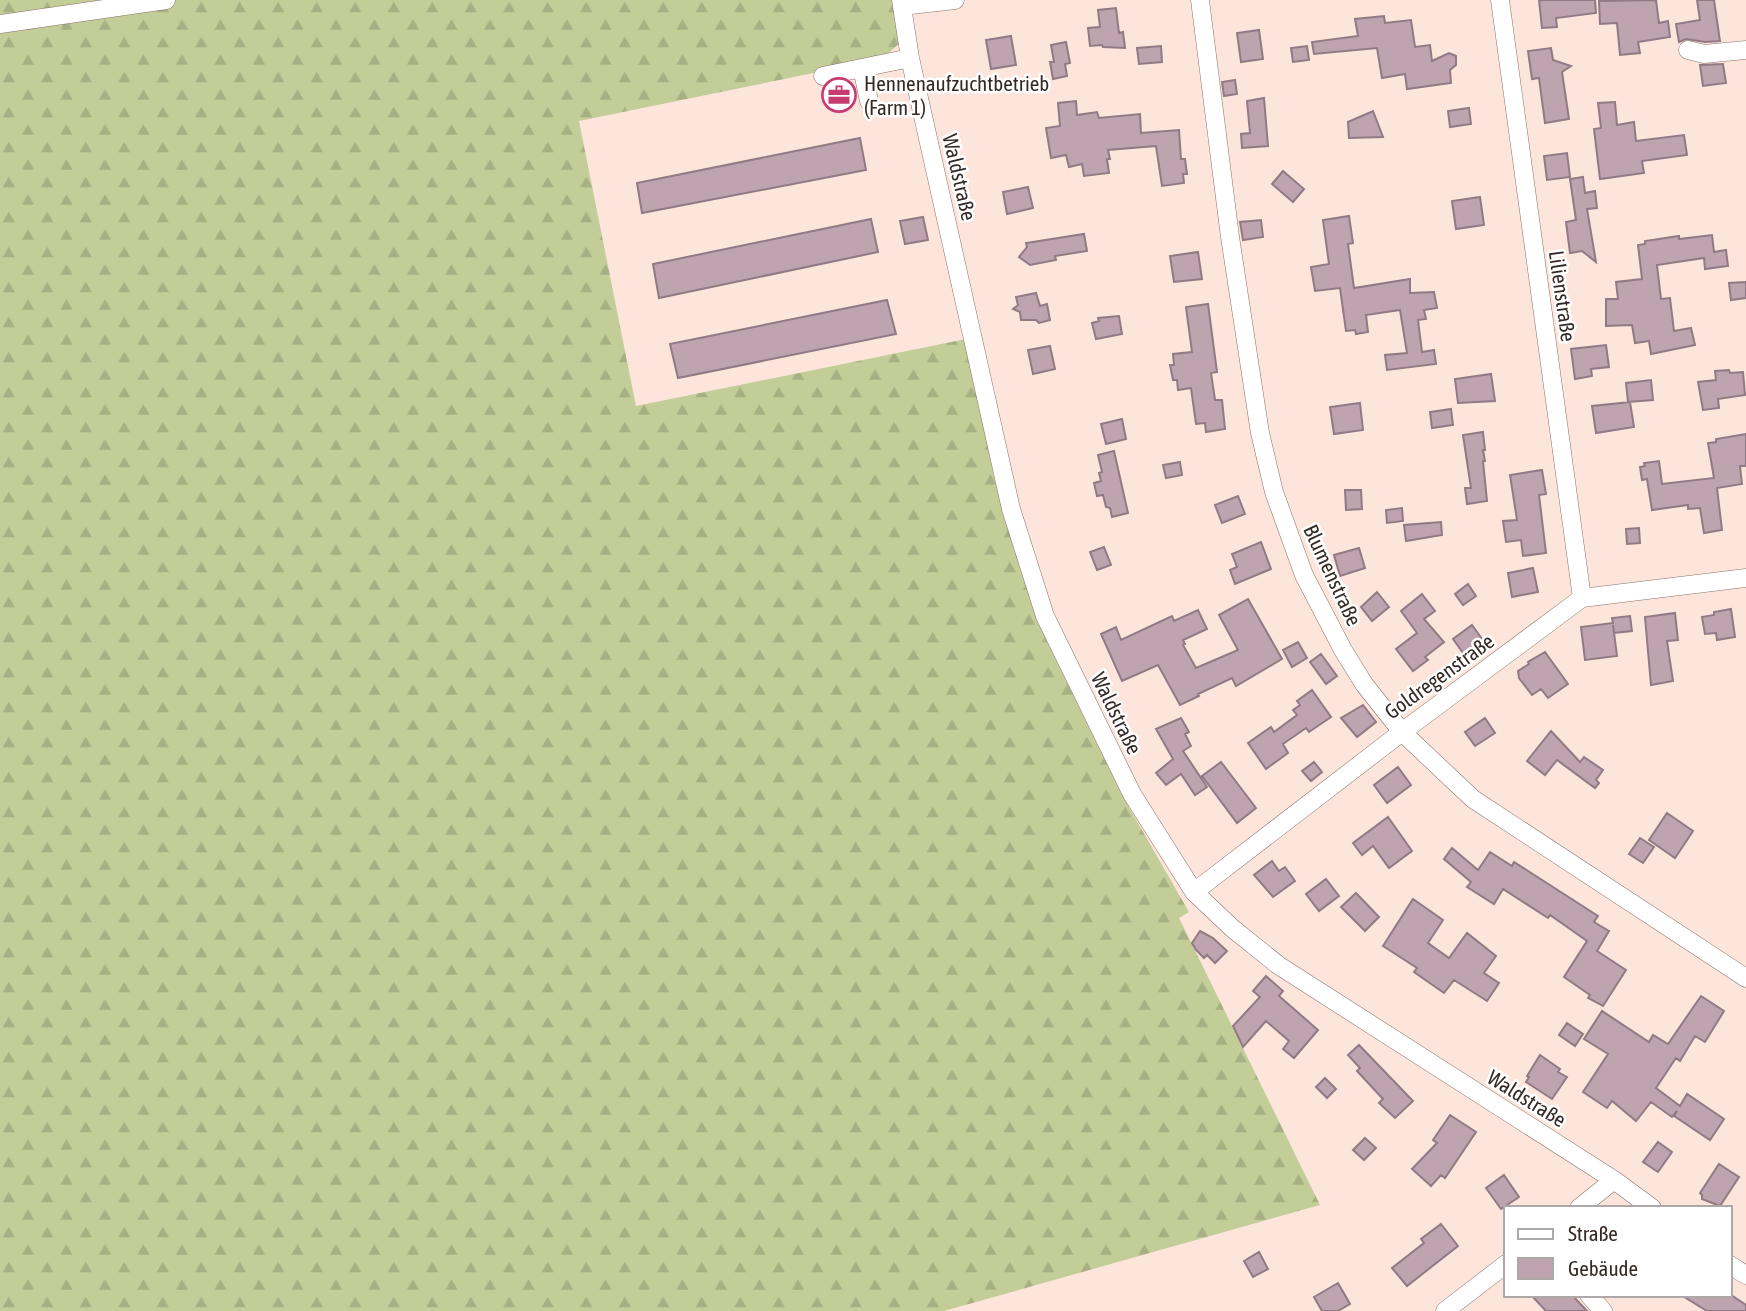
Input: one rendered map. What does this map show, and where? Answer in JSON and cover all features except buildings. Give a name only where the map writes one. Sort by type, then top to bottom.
[{"type":"street","points":[[0,24],[166,0]]},
{"type":"street","points":[[901,3],[955,0]]},
{"type":"street","name":"Blumenstraße","points":[[1200,0],[1234,263],[1260,433],[1274,492],[1304,575],[1343,650],[1364,684],[1402,732],[1473,799],[1746,978]]},
{"type":"street","name":"Lilienstraße","points":[[1500,0],[1582,598]]},
{"type":"street","name":"Waldstraße","points":[[901,3],[910,58],[1011,509],[1045,616],[1132,794],[1194,892],[1232,928],[1278,965],[1614,1180],[1649,1206]]},
{"type":"street","points":[[1688,50],[1704,54],[1746,50]]},
{"type":"street","points":[[822,76],[910,58]]},
{"type":"street","points":[[862,68],[869,102]]},
{"type":"street","name":"Goldregenstraße","points":[[1194,892],[1582,598],[1746,578]]},
{"type":"street","points":[[1582,1206],[1614,1180]]},
{"type":"street","points":[[1445,1311],[1504,1266]]},
{"type":"street","points":[[1591,1297],[1603,1311]]},
{"type":"green space","points":[[0,0],[916,0],[907,1],[913,31],[882,59],[579,121],[636,406],[966,339],[995,482],[1036,619],[1123,797],[1189,912],[1179,918],[1320,1205],[944,1311],[0,1311]]},
{"type":"place","name":"Hennenaufzuchtbetrieb (Farm 1)","points":[[839,95]]}]
